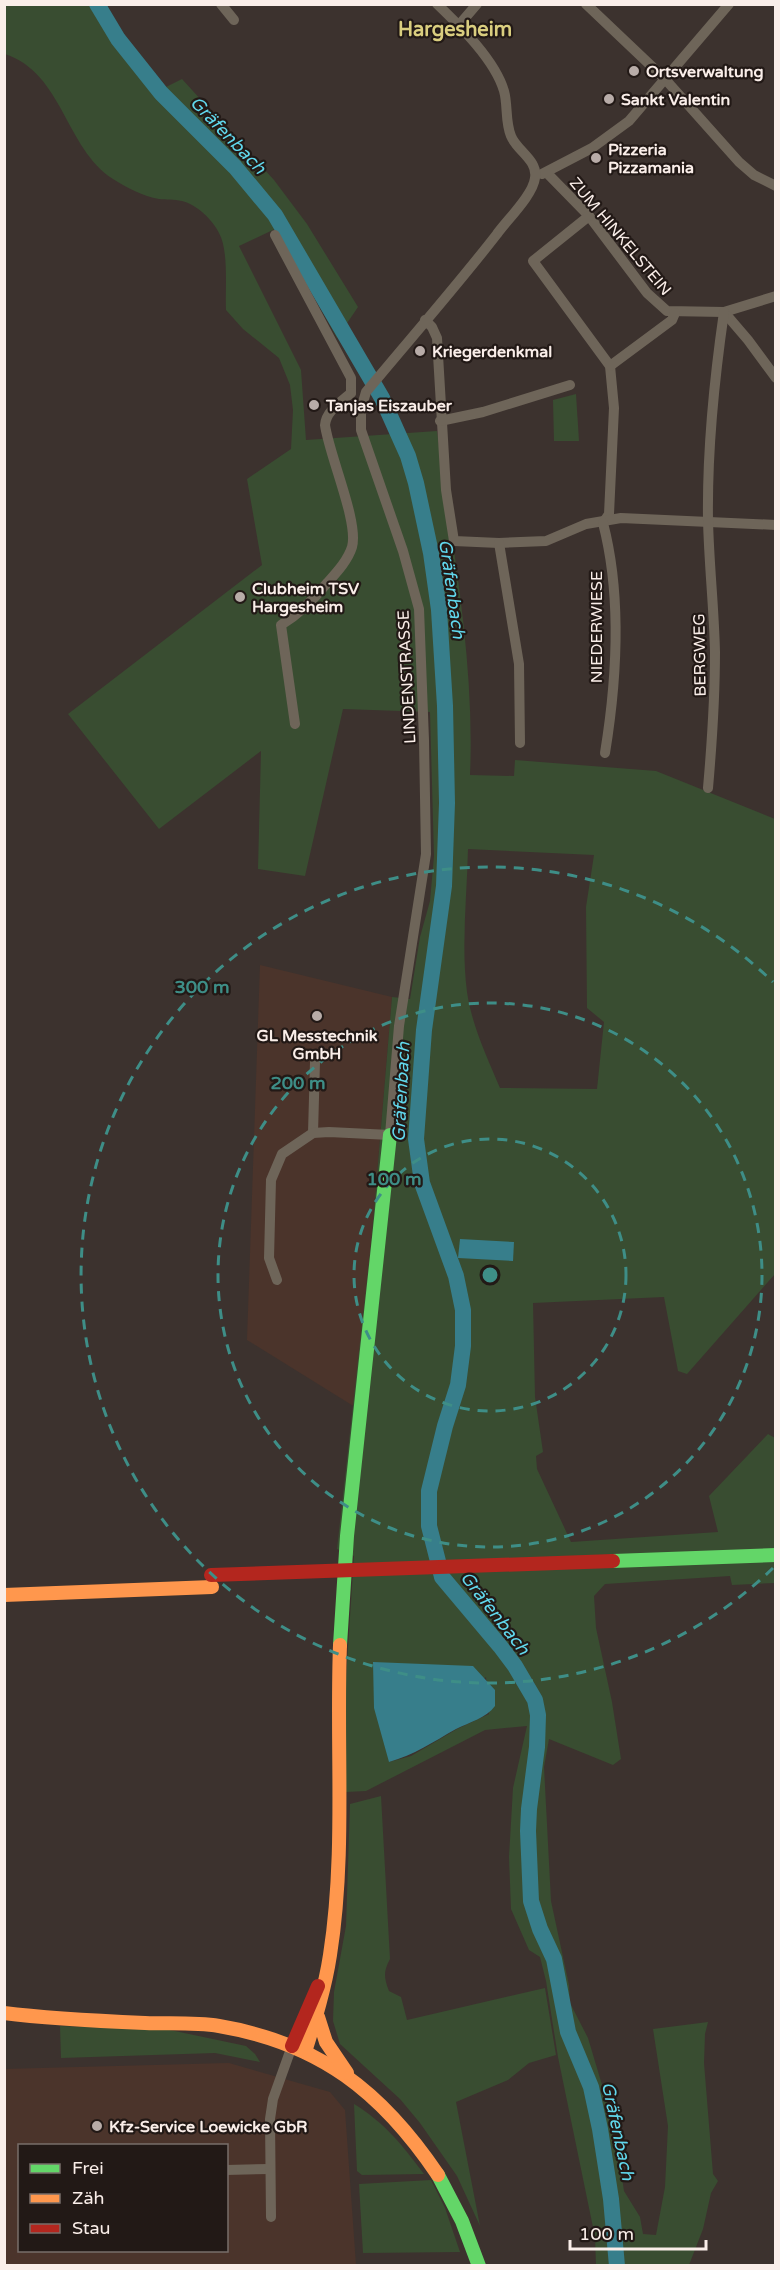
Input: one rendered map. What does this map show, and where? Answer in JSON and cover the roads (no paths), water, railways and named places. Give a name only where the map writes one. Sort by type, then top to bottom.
[{"type":"main road","points":[[299,2049],[318,2017],[327,1978],[330,1950],[338,1842],[340,1652],[347,1541],[390,1135]]},
{"type":"main road","points":[[4,1595],[212,1581],[776,1555]]},
{"type":"main road","points":[[4,1583],[212,1581],[776,1566]]},
{"type":"main road","points":[[299,2049],[330,1950]]},
{"type":"main road","points":[[4,2013],[73,2020],[217,2026],[241,2030],[299,2049],[352,2080],[382,2103],[420,2145],[458,2208],[479,2265]]},
{"type":"main road","points":[[318,2017],[326,2042],[352,2080]]},
{"type":"street","points":[[221,4],[234,20]]},
{"type":"street","name":"ZUM HINKELSTEIN","points":[[437,4],[459,24],[492,67],[500,81],[510,135],[531,161],[535,170],[589,216],[647,293],[661,307],[675,313],[724,312],[776,296]]},
{"type":"street","points":[[459,24],[477,4]]},
{"type":"street","points":[[586,4],[665,79],[739,162],[754,175],[776,186]]},
{"type":"street","points":[[351,393],[365,395],[425,320],[478,261],[541,174],[592,148],[628,121],[729,4]]},
{"type":"street","points":[[589,216],[533,261],[610,366],[614,408],[609,514],[603,523]]},
{"type":"street","points":[[275,235],[351,378],[351,393],[332,410],[325,419],[325,425],[353,526],[352,547],[342,565],[325,586],[293,618],[280,625],[295,724]]},
{"type":"street","points":[[724,312],[776,378]]},
{"type":"street","name":"BERGWEG","points":[[708,788],[715,708],[715,651],[708,522],[710,453],[715,383],[724,312]]},
{"type":"street","name":"ZUM HINKELSTEIN","points":[[610,366],[672,321],[675,313]]},
{"type":"street","points":[[425,320],[432,327],[436,338],[440,371],[440,421],[446,490],[454,541],[499,543],[546,541],[586,524],[603,523],[621,518],[776,525]]},
{"type":"street","points":[[440,421],[483,412],[570,385]]},
{"type":"street","name":"LINDENSTRASSE","points":[[365,395],[360,416],[361,430],[403,551],[418,609],[424,740],[426,854],[399,1026],[390,1135]]},
{"type":"street","name":"NIEDERWIESE","points":[[603,523],[609,546],[615,603],[614,663],[605,753]]},
{"type":"street","points":[[499,543],[519,664],[520,743]]},
{"type":"street","points":[[313,1133],[315,1062]]},
{"type":"street","points":[[278,1280],[268,1258],[271,1180],[282,1154],[313,1133],[390,1135]]},
{"type":"street","points":[[271,2217],[270,2119],[273,2099],[299,2049]]},
{"type":"street","points":[[228,2170],[270,2169]]},
{"type":"water","points":[[460,1239],[514,1242],[513,1261],[458,1258]]},
{"type":"water","points":[[373,1662],[473,1666],[495,1690],[495,1706],[487,1714],[415,1752],[389,1762],[374,1708]]},
{"type":"waterway","name":"Gräfenbach","points":[[97,4],[118,39],[161,93],[235,167],[275,215],[382,398],[408,456],[416,483],[431,553],[439,610],[445,706],[447,803],[444,886],[424,1030],[416,1139],[422,1183],[456,1276],[463,1310],[463,1346],[458,1385],[429,1491],[429,1526],[442,1577],[500,1646],[535,1700],[538,1715],[537,1747],[528,1831],[531,1901],[540,1929],[554,1959],[568,2032],[591,2087],[611,2199],[617,2266]]},
{"type":"place","name":"Ortsverwaltung","points":[[634,71]]},
{"type":"place","name":"Sankt Valentin","points":[[609,99]]},
{"type":"place","name":"Pizzeria Pizzamania","points":[[596,158]]},
{"type":"place","name":"Kriegerdenkmal","points":[[420,351]]},
{"type":"place","name":"Tanjas Eiszauber","points":[[314,405]]},
{"type":"place","name":"Clubheim TSV Hargesheim","points":[[240,597]]},
{"type":"place","name":"GL Messtechnik GmbH","points":[[317,1016]]},
{"type":"place","name":"Kfz-Service Loewicke GbR","points":[[97,2126]]},
{"type":"district","name":"Hargesheim","points":[[455,29]]}]
